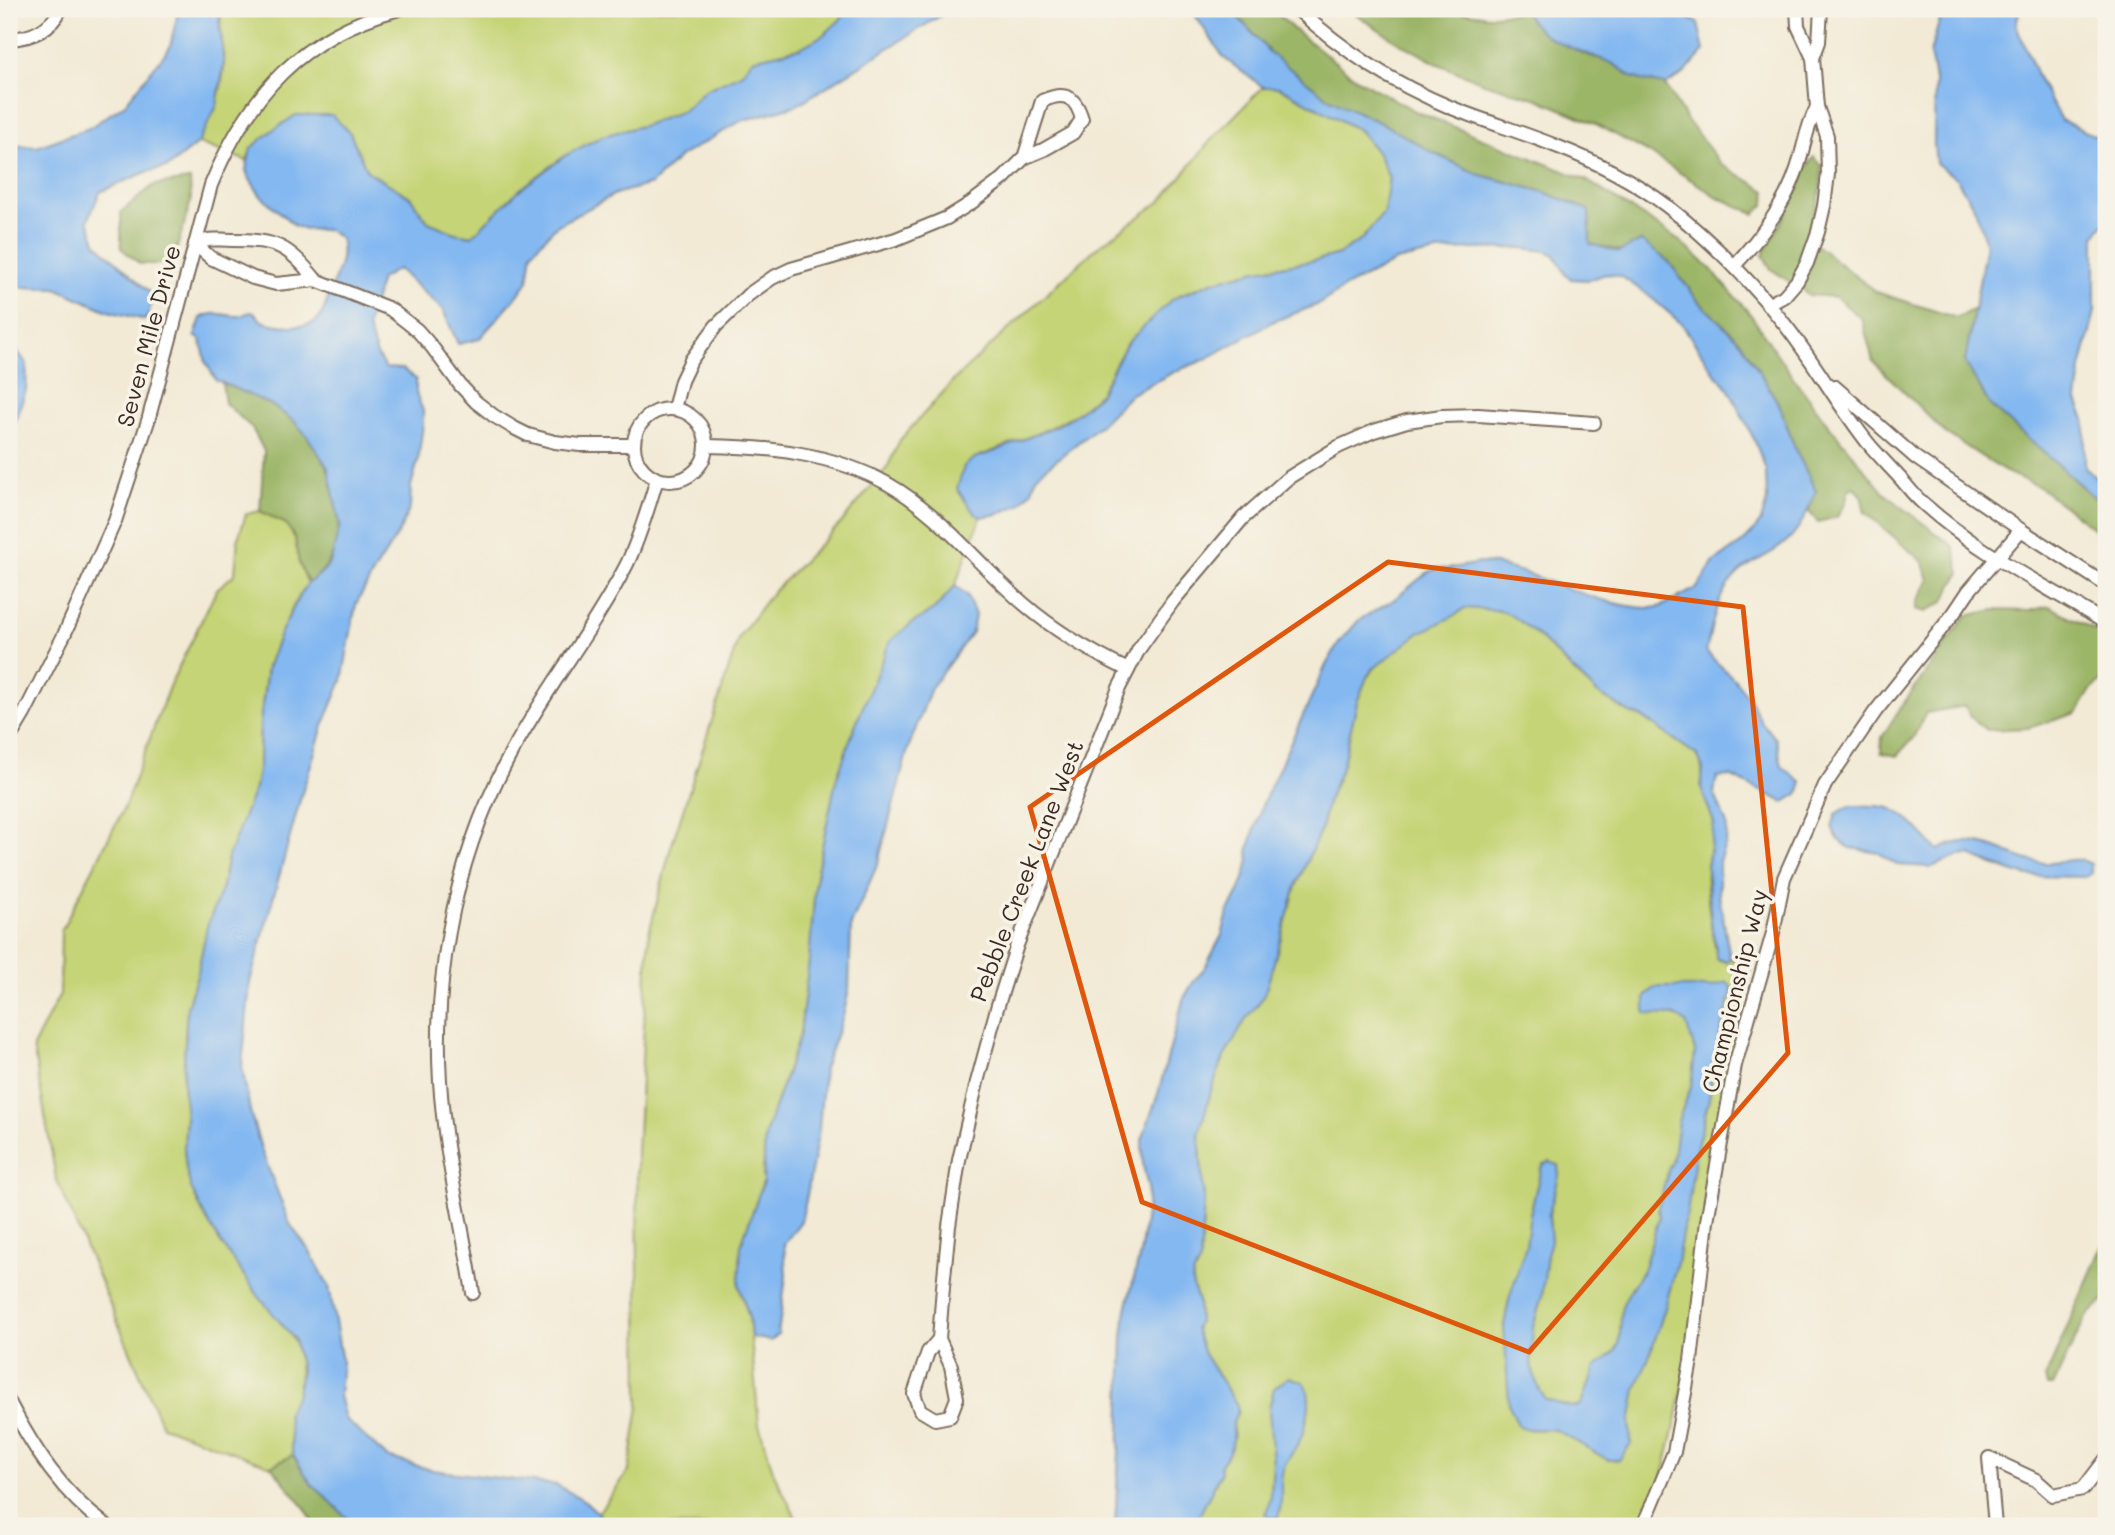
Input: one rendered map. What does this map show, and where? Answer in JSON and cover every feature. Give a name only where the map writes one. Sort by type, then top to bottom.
[{"type":"street","points":[[9,38],[30,36],[41,31],[61,9]]},
{"type":"street","name":"Seven Mile Drive","points":[[9,739],[64,635],[114,521],[149,421],[211,185],[225,151],[262,94],[302,55],[346,28],[379,14],[400,9]]},
{"type":"street","points":[[1297,9],[1360,60],[1396,82],[1454,109],[1590,160],[1633,183],[1696,229],[1734,266],[1768,305],[1821,374],[1868,443],[1924,505],[1986,551],[2106,623]]},
{"type":"street","points":[[1768,305],[1784,296],[1807,263],[1825,206],[1829,173],[1827,135],[1817,107],[1813,58],[1798,26],[1797,9]]},
{"type":"street","points":[[1813,58],[1819,42],[1821,9]]},
{"type":"street","points":[[674,409],[681,381],[691,360],[716,326],[748,295],[790,269],[896,239],[947,218],[971,203],[1024,158],[1073,134],[1082,119],[1078,104],[1066,96],[1053,96],[1042,100],[1024,158]]},
{"type":"street","points":[[1734,266],[1763,233],[1791,185],[1809,121],[1817,107]]},
{"type":"street","points":[[316,280],[303,264],[272,242],[211,238],[195,244],[211,258],[253,278],[276,284],[316,280],[380,304],[417,330],[476,402],[514,428],[550,441],[580,445],[634,445]]},
{"type":"street","points":[[1821,374],[1916,458],[2106,585]]},
{"type":"street","points":[[674,409],[692,416],[700,424],[707,446],[704,459],[690,477],[668,481],[657,479],[641,467],[634,445],[643,421],[652,414],[674,409]]},
{"type":"street","name":"Pebble Creek Lane West","points":[[939,1339],[928,1352],[914,1395],[920,1410],[935,1419],[950,1416],[957,1398],[951,1366],[939,1339],[949,1226],[977,1082],[997,1007],[1041,881],[1128,670],[1155,624],[1243,518],[1288,478],[1338,447],[1374,431],[1407,421],[1442,416],[1478,415],[1594,423]]},
{"type":"street","points":[[707,446],[754,447],[820,458],[853,468],[888,484],[939,522],[1022,603],[1045,621],[1105,659],[1128,670]]},
{"type":"street","points":[[473,1293],[442,1112],[439,1060],[442,981],[458,892],[484,810],[506,762],[617,584],[642,527],[657,479]]},
{"type":"street","name":"Championship Way","points":[[1643,1526],[1674,1452],[1691,1361],[1707,1221],[1735,1065],[1773,933],[1784,878],[1825,785],[1853,742],[1968,592],[2021,530]]},
{"type":"street","points":[[9,1402],[39,1455],[57,1479],[77,1501],[107,1526]]},
{"type":"street","points":[[1995,1526],[1989,1458],[2036,1480],[2053,1495],[2083,1489],[2106,1459]]},
{"type":"highlighted area","points":[[1388,562],[1743,607],[1788,1053],[1529,1352],[1142,1202],[1030,807]]},
{"type":"green space","points":[[222,9],[846,9],[843,18],[825,34],[800,49],[753,59],[741,74],[705,90],[683,111],[566,155],[518,191],[472,236],[455,233],[428,222],[410,197],[367,171],[350,133],[296,116],[273,130],[252,148],[247,161],[198,143],[212,115],[221,85],[224,64],[220,23]]},
{"type":"green space","points":[[1231,9],[1273,9],[1292,28],[1357,79],[1415,111],[1586,180],[1675,237],[1710,268],[1751,315],[1827,423],[1884,493],[1954,547],[1960,573],[1943,602],[1926,612],[1916,609],[1929,580],[1923,562],[1865,512],[1861,495],[1855,487],[1849,489],[1838,517],[1818,522],[1808,511],[1816,491],[1795,449],[1780,406],[1741,342],[1699,302],[1668,261],[1590,244],[1589,210],[1544,192],[1477,174],[1328,98],[1271,54]]},
{"type":"green space","points":[[1348,9],[1445,9],[1488,16],[1525,11],[1530,21],[1581,53],[1611,62],[1634,78],[1665,85],[1684,116],[1721,164],[1766,191],[1765,204],[1755,214],[1718,197],[1649,153],[1598,125],[1538,99],[1484,83],[1436,63]]},
{"type":"green space","points":[[1263,87],[1279,87],[1359,130],[1378,153],[1389,178],[1384,213],[1361,240],[1339,254],[1257,270],[1212,282],[1179,295],[1127,343],[1099,394],[1076,414],[1039,433],[975,458],[974,513],[981,517],[955,586],[935,609],[911,624],[871,691],[836,780],[816,876],[800,1034],[765,1135],[763,1182],[753,1213],[739,1285],[749,1317],[759,1425],[774,1474],[800,1526],[602,1526],[598,1513],[629,1471],[639,1406],[637,1153],[649,933],[671,847],[739,637],[771,594],[841,523],[887,468],[900,440],[956,378],[1096,248],[1161,201],[1212,139]]},
{"type":"green space","points":[[1814,157],[1822,166],[1820,194],[1807,238],[1876,292],[1957,318],[1974,309],[1965,362],[1990,405],[2106,508],[2106,538],[2038,486],[2004,471],[1944,432],[1873,361],[1862,319],[1836,297],[1809,295],[1771,269],[1763,255],[1783,219],[1804,170]]},
{"type":"green space","points":[[190,180],[191,201],[174,258],[166,264],[140,264],[121,248],[121,212],[154,185]]},
{"type":"green space","points":[[222,383],[268,403],[293,420],[308,436],[331,478],[339,525],[335,547],[325,567],[308,583],[299,563],[295,538],[286,524],[260,511],[264,451],[252,428],[225,403]]},
{"type":"green space","points":[[260,511],[286,524],[295,538],[299,563],[308,583],[292,608],[267,667],[255,787],[228,857],[222,887],[207,927],[190,996],[183,1081],[186,1118],[184,1148],[191,1188],[219,1240],[260,1298],[289,1331],[298,1350],[300,1380],[297,1394],[287,1413],[293,1455],[271,1466],[162,1426],[56,1178],[33,1047],[60,994],[61,931],[124,808],[169,687],[217,589],[235,574],[238,539],[246,514]]},
{"type":"green space","points":[[2049,606],[2106,636],[2106,677],[2091,690],[2077,713],[2028,728],[1987,730],[1971,717],[1965,706],[1926,713],[1913,738],[1897,756],[1881,753],[1882,737],[1966,616],[1994,610],[2029,611]]},
{"type":"green space","points":[[1464,608],[1500,611],[1516,618],[1602,696],[1642,717],[1698,756],[1703,793],[1714,824],[1707,877],[1709,913],[1717,959],[1726,962],[1730,958],[1750,969],[1698,1298],[1676,1422],[1658,1496],[1645,1526],[1194,1526],[1221,1472],[1222,1463],[1233,1440],[1233,1422],[1238,1412],[1237,1405],[1204,1354],[1195,1328],[1199,1321],[1198,1302],[1192,1283],[1193,1274],[1200,1262],[1204,1200],[1199,1134],[1211,1091],[1224,1057],[1246,1019],[1264,996],[1296,886],[1321,829],[1327,803],[1343,764],[1357,702],[1367,677],[1382,660],[1419,633],[1456,615]]},
{"type":"green space","points":[[2106,1237],[2106,1297],[2085,1319],[2053,1386],[2047,1386],[2045,1378]]},
{"type":"green space","points":[[293,1455],[312,1485],[355,1526],[316,1526],[271,1466]]},
{"type":"water","points":[[177,9],[222,9],[219,19],[224,64],[217,106],[198,143],[168,167],[146,172],[100,192],[88,220],[97,244],[154,296],[146,320],[108,311],[56,288],[9,287],[9,145],[37,147],[89,128],[125,104],[170,47]]},
{"type":"water","points":[[846,9],[951,9],[797,105],[741,121],[681,156],[651,184],[615,194],[556,226],[532,252],[528,281],[479,339],[458,344],[443,310],[398,269],[381,279],[367,326],[377,355],[385,368],[402,369],[416,379],[416,393],[423,411],[410,507],[400,530],[356,604],[342,681],[323,726],[302,793],[250,982],[242,1066],[250,1111],[262,1152],[290,1224],[329,1286],[342,1362],[339,1396],[345,1419],[387,1457],[432,1470],[557,1485],[585,1501],[598,1513],[602,1526],[355,1526],[312,1485],[293,1455],[287,1412],[297,1394],[301,1370],[294,1339],[260,1298],[205,1217],[191,1188],[184,1148],[186,1118],[183,1081],[187,1007],[197,976],[207,927],[222,887],[228,857],[255,787],[267,668],[281,632],[301,593],[308,583],[324,571],[331,560],[340,525],[328,468],[307,436],[294,421],[270,404],[216,380],[206,363],[201,340],[195,336],[201,318],[212,314],[239,316],[252,312],[262,321],[274,324],[311,324],[319,318],[324,309],[338,269],[342,251],[340,238],[328,230],[295,226],[260,195],[246,170],[251,148],[296,115],[332,115],[350,133],[367,171],[410,197],[428,222],[455,233],[472,236],[518,191],[566,155],[602,136],[649,124],[683,111],[705,90],[741,74],[753,59],[800,48],[825,34],[842,18]]},
{"type":"water","points":[[1191,9],[1231,9],[1271,54],[1328,98],[1387,126],[1432,152],[1477,174],[1544,192],[1589,210],[1590,244],[1619,252],[1641,241],[1668,261],[1699,302],[1741,342],[1780,406],[1795,449],[1816,491],[1793,535],[1734,577],[1728,585],[1717,608],[1706,652],[1735,680],[1750,700],[1762,723],[1776,739],[1782,766],[1802,783],[1798,794],[1784,802],[1730,776],[1717,777],[1714,792],[1727,825],[1726,843],[1719,861],[1719,895],[1730,958],[1727,962],[1716,957],[1712,930],[1707,868],[1714,823],[1701,788],[1703,769],[1698,756],[1642,717],[1597,693],[1536,634],[1505,612],[1464,608],[1456,615],[1419,633],[1372,670],[1357,702],[1343,764],[1327,803],[1321,829],[1296,886],[1264,996],[1246,1019],[1224,1057],[1199,1134],[1204,1200],[1200,1262],[1193,1274],[1192,1283],[1198,1302],[1199,1322],[1195,1328],[1204,1354],[1237,1405],[1232,1444],[1194,1526],[1115,1526],[1123,1337],[1126,1309],[1140,1254],[1147,1207],[1148,1187],[1143,1165],[1142,1140],[1158,1094],[1183,1000],[1206,966],[1222,935],[1228,913],[1246,873],[1248,851],[1262,805],[1326,665],[1339,643],[1359,620],[1392,601],[1428,572],[1438,568],[1480,563],[1517,570],[1613,603],[1632,607],[1662,606],[1697,588],[1714,562],[1752,533],[1761,521],[1767,501],[1766,470],[1754,439],[1728,388],[1713,371],[1682,324],[1647,294],[1620,276],[1606,274],[1588,280],[1571,279],[1555,255],[1523,248],[1437,252],[1396,261],[1319,304],[1272,322],[1204,360],[1131,394],[1100,425],[1036,476],[1032,491],[1019,505],[998,514],[981,517],[974,513],[957,489],[964,466],[975,458],[1060,424],[1076,414],[1099,395],[1127,343],[1172,299],[1212,282],[1339,254],[1361,240],[1384,213],[1389,178],[1378,153],[1359,130],[1279,87],[1263,87],[1224,58]]},
{"type":"water","points":[[1526,9],[1687,9],[1690,19],[1698,23],[1704,51],[1684,74],[1665,85],[1644,81],[1632,77],[1612,63],[1550,38],[1532,22]]},
{"type":"water","points":[[1943,9],[2020,9],[2016,25],[2040,82],[2061,120],[2106,141],[2106,221],[2095,236],[2095,311],[2081,369],[2077,401],[2085,419],[2085,468],[2106,485],[2106,508],[1990,405],[1965,362],[1986,244],[1976,211],[1957,179],[1936,163],[1935,80],[1930,53]]},
{"type":"water","points":[[9,340],[27,364],[26,390],[9,438]]},
{"type":"water","points":[[955,586],[967,595],[975,615],[972,632],[931,688],[908,749],[878,863],[851,925],[849,989],[843,1017],[824,1068],[819,1129],[806,1200],[801,1221],[784,1244],[786,1276],[778,1334],[771,1341],[751,1337],[749,1317],[739,1285],[741,1245],[763,1182],[765,1135],[800,1034],[816,876],[836,780],[890,641],[935,609]]},
{"type":"water","points":[[1850,806],[1893,809],[1938,850],[1961,842],[1979,843],[2038,862],[2085,861],[2091,864],[2091,873],[2085,877],[2027,876],[1970,855],[1959,856],[1932,867],[1897,865],[1879,853],[1850,848],[1838,839],[1832,827],[1836,814]]},
{"type":"water","points":[[1728,982],[1733,991],[1715,1054],[1709,1099],[1696,1150],[1677,1263],[1651,1352],[1636,1389],[1630,1423],[1631,1444],[1619,1460],[1608,1460],[1556,1430],[1519,1427],[1509,1405],[1504,1326],[1509,1299],[1526,1245],[1541,1169],[1544,1164],[1550,1162],[1558,1165],[1559,1176],[1549,1214],[1551,1241],[1542,1296],[1533,1327],[1532,1369],[1546,1400],[1572,1407],[1579,1406],[1595,1367],[1615,1352],[1619,1344],[1622,1306],[1643,1270],[1672,1163],[1678,1121],[1691,1087],[1695,1051],[1686,1023],[1672,1015],[1647,1014],[1645,997],[1654,988],[1711,987]]},
{"type":"water","points":[[1289,1377],[1304,1382],[1309,1405],[1300,1439],[1283,1470],[1281,1506],[1277,1519],[1265,1514],[1271,1495],[1273,1464],[1269,1408],[1274,1388]]}]
